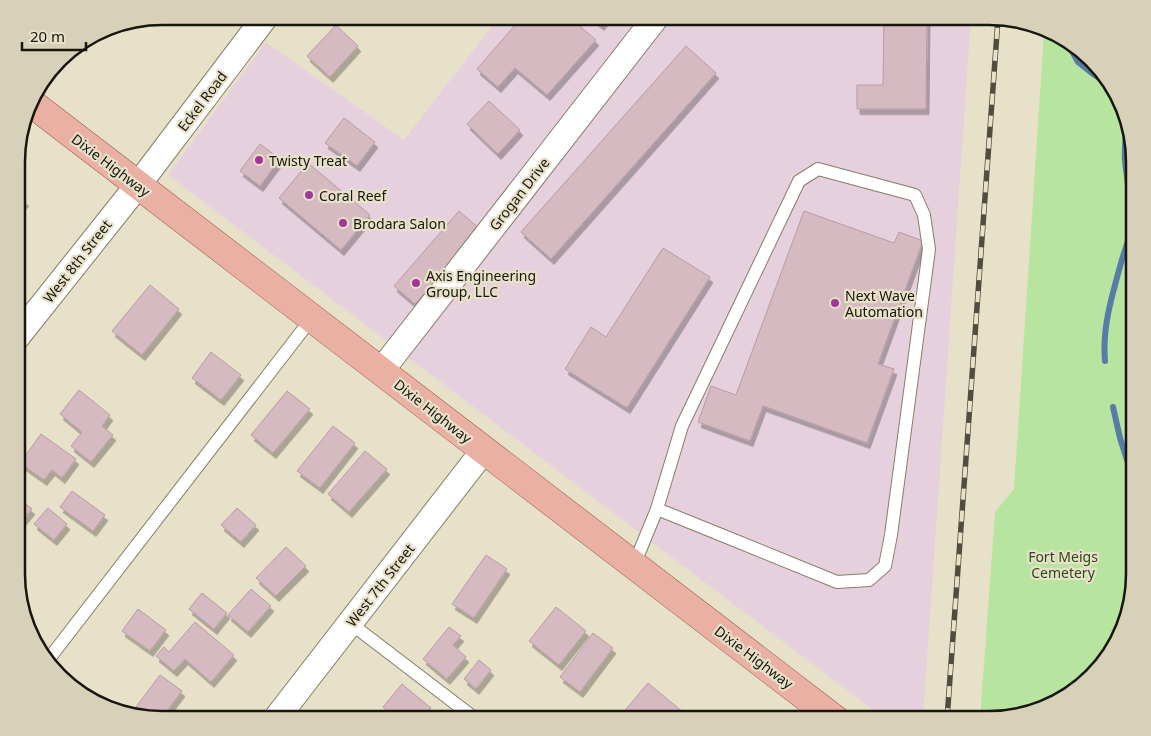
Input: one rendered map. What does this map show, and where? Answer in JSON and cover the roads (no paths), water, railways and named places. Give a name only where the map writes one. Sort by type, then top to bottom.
[{"type":"main road","name":"Dixie Highway","points":[[37,107],[823,711]]},
{"type":"street","name":"Eckel Road","points":[[138,185],[259,25]]},
{"type":"street","name":"Grogan Drive","points":[[381,371],[650,25]]},
{"type":"street","name":"West 8th Street","points":[[25,328],[138,185]]},
{"type":"street","name":"West 7th Street","points":[[282,711],[484,450]]},
{"type":"lane","points":[[634,565],[657,509],[682,426],[799,181],[818,169],[915,195],[924,215],[929,249],[897,494],[885,566],[869,580],[837,582],[657,509]]},
{"type":"lane","points":[[52,655],[312,318]]},
{"type":"lane","points":[[350,623],[465,711]]},
{"type":"waterway","points":[[1074,55],[1078,62],[1095,75]]},
{"type":"waterway","points":[[1125,147],[1126,166]]},
{"type":"waterway","points":[[1105,361],[1104,348],[1108,312],[1126,248]]},
{"type":"waterway","points":[[1113,407],[1126,457]]},
{"type":"railway","points":[[948,711],[998,25]]},
{"type":"place","name":"Twisty Treat","points":[[259,160]]},
{"type":"place","name":"Coral Reef","points":[[309,195]]},
{"type":"place","name":"Brodara Salon","points":[[343,223]]},
{"type":"place","name":"Axis Engineering Group, LLC","points":[[416,283]]},
{"type":"place","name":"Next Wave Automation","points":[[835,303]]},
{"type":"park label","name":"Fort Meigs Cemetery","points":[[1063,564]]}]
